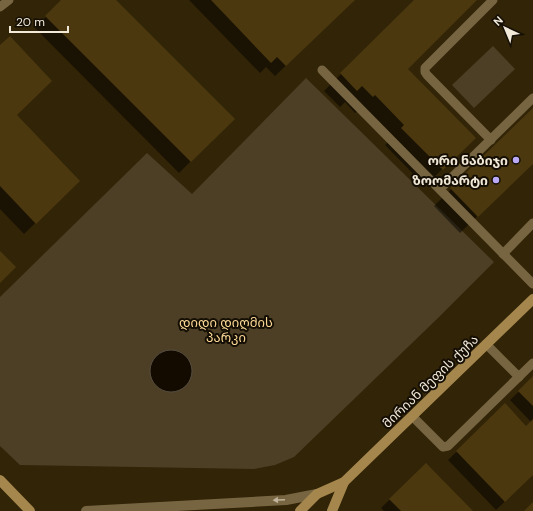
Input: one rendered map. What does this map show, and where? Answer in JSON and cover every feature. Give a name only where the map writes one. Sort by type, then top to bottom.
[{"type":"main road","name":"მირიან მეფის ქუჩა","points":[[300,511],[317,494],[344,482],[533,299]]},
{"type":"main road","points":[[0,480],[30,511]]},
{"type":"main road","name":"მირიან მეფის ქუჩა","points":[[332,511],[344,482]]},
{"type":"street","name":"მირიან მეფის ქუჩა","points":[[86,511],[286,500],[317,494]]},
{"type":"lane","points":[[0,6],[8,0]]},
{"type":"lane","points":[[491,140],[427,75],[425,68],[493,0]]},
{"type":"lane","points":[[322,70],[533,284]]},
{"type":"lane","points":[[440,189],[533,98]]},
{"type":"lane","points":[[503,254],[533,223]]},
{"type":"lane","points":[[486,344],[519,377]]},
{"type":"lane","points":[[412,416],[443,447],[448,446],[533,363]]},
{"type":"green space","points":[[493,46],[515,69],[474,108],[452,85]]},
{"type":"green space","name":"დიდი დიღმის პარკი","points":[[306,78],[494,262],[294,457],[275,465],[254,469],[20,465],[0,446],[0,297],[147,153],[192,194]]},
{"type":"shaded area","points":[[167,350],[175,350],[183,353],[189,359],[192,371],[189,383],[183,389],[175,392],[167,392],[159,389],[153,383],[150,375],[150,367],[153,359],[159,353]]},
{"type":"building","points":[[61,0],[116,0],[235,119],[191,162],[45,16]]},
{"type":"building","points":[[211,0],[355,0],[286,66],[277,57],[271,63]]},
{"type":"building","points":[[414,0],[477,0],[408,69],[476,138],[443,170],[401,128],[404,125],[375,95],[373,97],[362,86],[357,91],[340,73]]},
{"type":"building","points":[[10,36],[52,81],[17,115],[80,181],[36,224],[0,186],[0,45]]},
{"type":"building","points":[[533,108],[533,164],[478,217],[450,188]]},
{"type":"building","points":[[0,251],[16,267],[0,283]]},
{"type":"building","points":[[533,376],[533,406],[518,391]]},
{"type":"building","points":[[505,403],[526,426],[533,419],[533,475],[505,502],[456,451]]},
{"type":"building","points":[[426,463],[473,511],[401,511],[389,499]]},
{"type":"building","points":[[533,502],[533,511],[524,511]]},
{"type":"place","name":"ორი ნაბიჯი","points":[[516,160]]},
{"type":"place","name":"ზოომარტი","points":[[496,180]]}]
